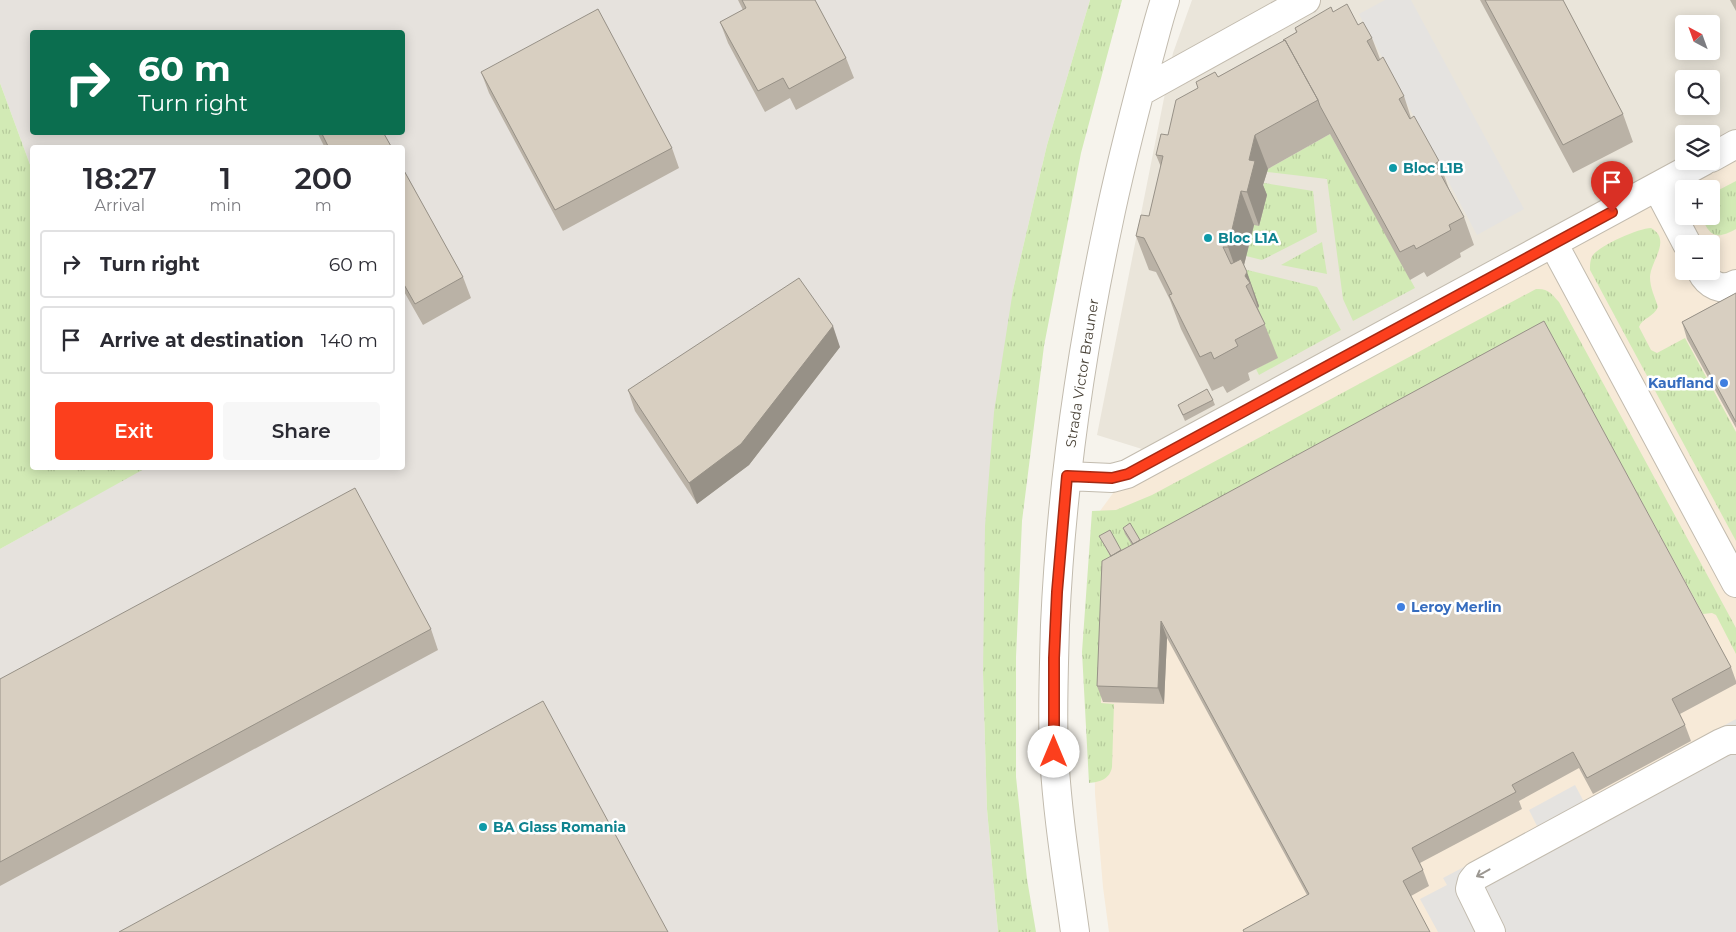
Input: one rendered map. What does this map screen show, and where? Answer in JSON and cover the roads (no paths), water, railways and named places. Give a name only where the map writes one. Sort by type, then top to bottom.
[{"type":"street","name":"Strada Victor Brauner","points":[[1075,932],[1060,821],[1054,752],[1054,658],[1057,592],[1067,476],[1086,342],[1099,269],[1140,92],[1165,0]]},
{"type":"street","points":[[1140,92],[1306,0]]},
{"type":"street","points":[[1720,153],[1736,144]]},
{"type":"street","points":[[1067,476],[1112,478],[1128,474],[1688,170]]},
{"type":"street","points":[[1658,187],[1682,235]]},
{"type":"street","points":[[1553,244],[1736,583]]},
{"type":"street","points":[[1709,280],[1714,286],[1721,288],[1736,284]]},
{"type":"street","points":[[1491,932],[1470,889],[1472,881],[1476,876],[1722,743],[1728,740],[1736,740]]},
{"type":"place","name":"Bloc L1B","points":[[1393,168]]},
{"type":"place","name":"Bloc L1A","points":[[1208,238]]},
{"type":"place","name":"Kaufland","points":[[1724,383]]},
{"type":"place","name":"Leroy Merlin","points":[[1401,607]]},
{"type":"place","name":"BA Glass Romania","points":[[483,827]]}]
